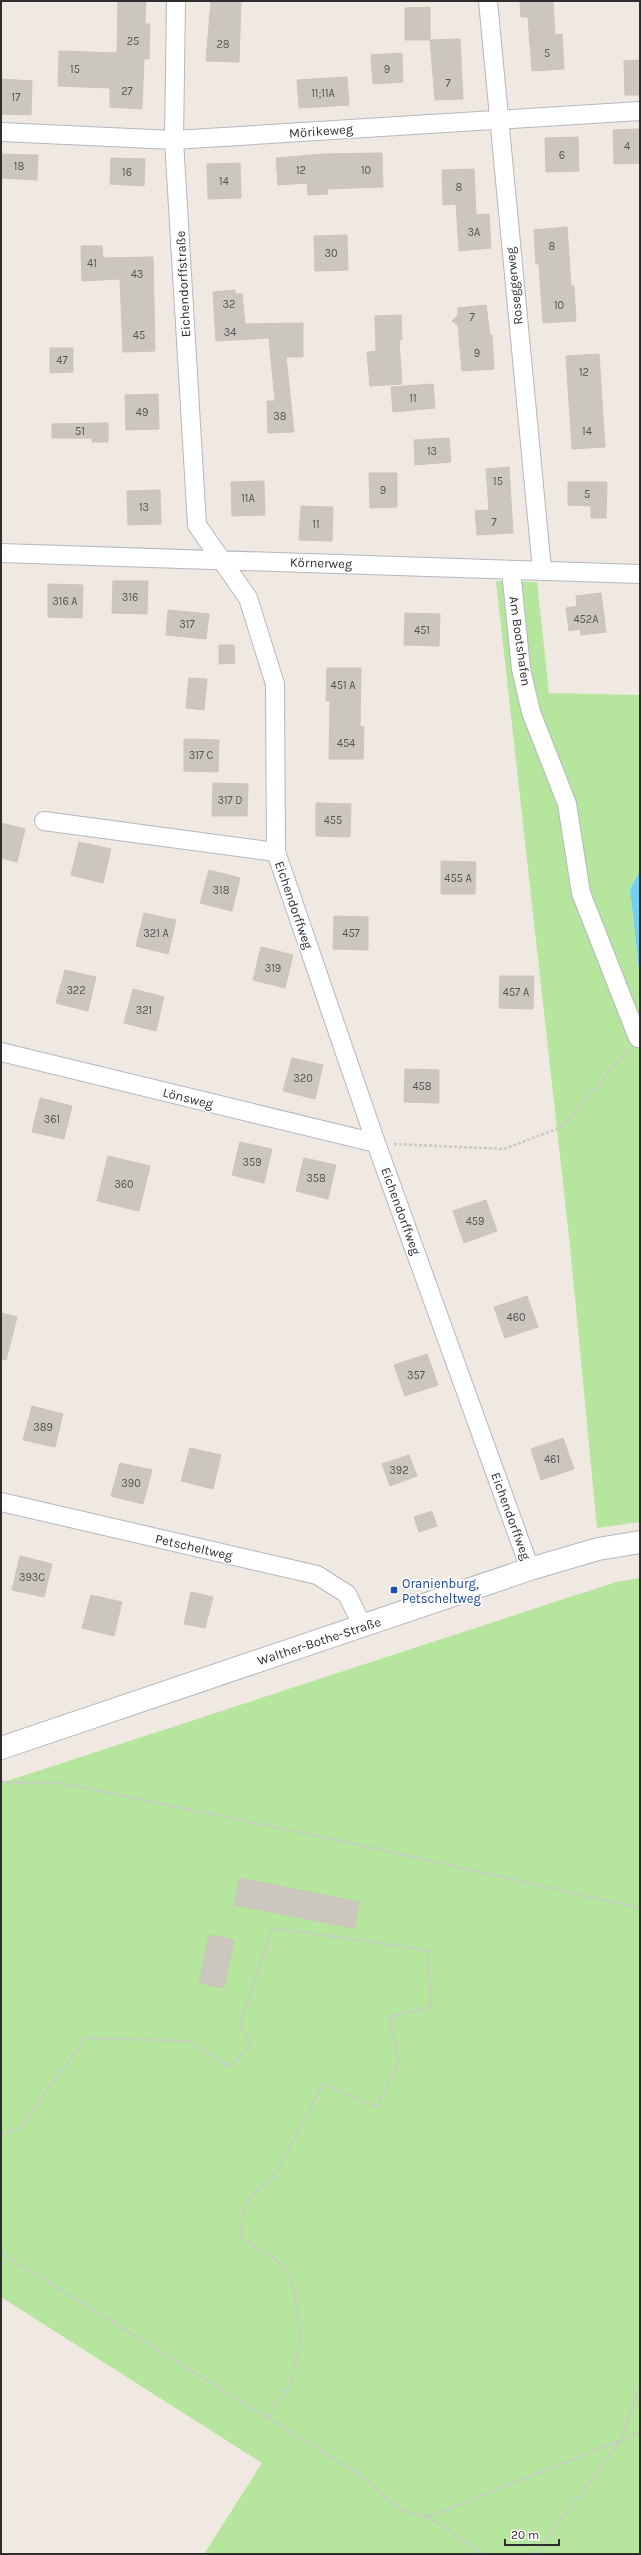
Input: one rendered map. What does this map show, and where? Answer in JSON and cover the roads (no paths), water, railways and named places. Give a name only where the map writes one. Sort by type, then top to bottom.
[{"type":"street","name":"Eichendorffstraße","points":[[176,1],[174,140],[197,525],[221,560]]},
{"type":"street","name":"Roseggerweg","points":[[488,1],[542,570]]},
{"type":"street","name":"Mörikeweg","points":[[1,132],[174,140],[640,111]]},
{"type":"street","name":"Körnerweg","points":[[1,553],[640,574]]},
{"type":"street","name":"Eichendorffweg","points":[[221,560],[248,598],[275,684],[276,852],[376,1143],[530,1569]]},
{"type":"street","name":"Am Bootshafen","points":[[511,570],[521,669],[531,712],[568,804],[581,893],[638,1038]]},
{"type":"street","name":"Eichendorffweg","points":[[44,821],[276,852]]},
{"type":"street","name":"Lönsweg","points":[[1,1052],[376,1143]]},
{"type":"street","name":"Petscheltweg","points":[[1,1502],[317,1575],[347,1594],[363,1626]]},
{"type":"street","name":"Walther-Bothe-Straße","points":[[1,1748],[530,1569],[598,1549],[640,1542]]},
{"type":"water","points":[[640,871],[640,978],[630,889]]},
{"type":"place","name":"Oranienburg, Petscheltweg","points":[[394,1590]]}]
